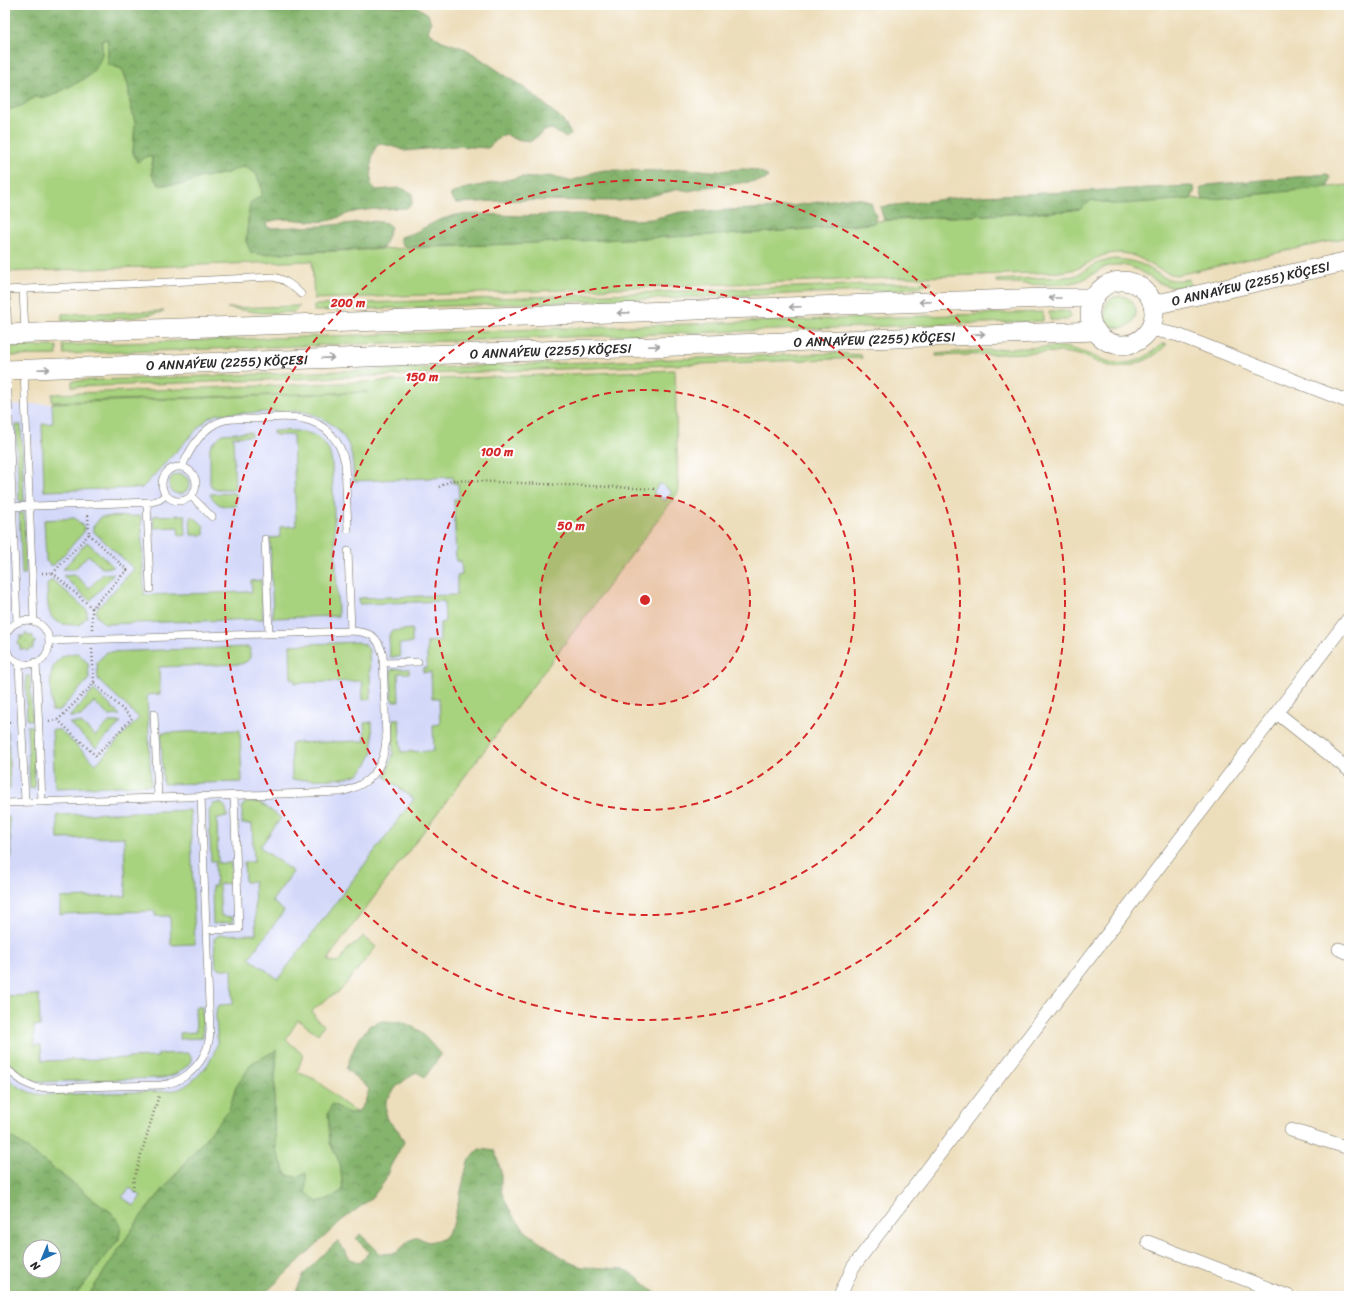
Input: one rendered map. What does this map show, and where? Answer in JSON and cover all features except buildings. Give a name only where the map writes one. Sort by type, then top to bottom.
[{"type":"main road","name":"O ANNAÝEW (2255) KÖÇESI","points":[[1153,305],[1349,261]]},
{"type":"main road","points":[[1124,281],[1140,287],[1147,293],[1153,305],[1153,320],[1150,329],[1143,337],[1124,345],[1113,343],[1103,338],[1096,331],[1090,314],[1094,298],[1099,291],[1106,285],[1115,282],[1124,281]]},
{"type":"main road","points":[[13,334],[1047,298],[1094,298]]},
{"type":"main road","name":"O ANNAÝEW (2255) KÖÇESI","points":[[12,370],[1096,331]]},
{"type":"street","points":[[1150,329],[1178,335],[1349,402]]},
{"type":"street","points":[[840,1296],[853,1267],[1349,618]]},
{"type":"street","points":[[1277,712],[1349,770]]},
{"type":"street","points":[[1291,1130],[1349,1148]]},
{"type":"street","points":[[1148,1242],[1288,1296]]},
{"type":"lane","points":[[13,334],[6,290],[273,277],[280,278],[287,282],[301,294]]},
{"type":"lane","points":[[13,334],[23,289]]},
{"type":"lane","points":[[12,370],[30,506],[34,622]]},
{"type":"lane","points":[[12,370],[9,507],[17,622]]},
{"type":"lane","points":[[182,468],[193,445],[200,436],[216,423],[233,419],[295,418],[313,422],[328,431],[340,447],[343,454],[345,463],[348,529]]},
{"type":"lane","points":[[174,467],[182,468],[190,471],[194,475],[196,486],[191,496],[186,500],[175,501],[166,495],[162,484],[165,474],[174,467]]},
{"type":"lane","points":[[9,507],[147,502],[159,500],[166,495]]},
{"type":"lane","points":[[191,496],[212,517]]},
{"type":"lane","points":[[147,502],[150,589]]},
{"type":"lane","points":[[265,539],[269,634]]},
{"type":"lane","points":[[348,551],[352,631]]},
{"type":"lane","points":[[5,637],[10,628],[17,622],[23,620],[34,622],[43,627],[49,641],[47,652],[44,656],[36,662],[25,664],[19,663],[10,658],[5,646]]},
{"type":"lane","points":[[5,803],[341,792],[352,789],[364,783],[374,774],[381,764],[385,751],[386,739],[383,663],[380,644],[374,637],[364,632],[352,631],[49,641]]},
{"type":"lane","points":[[36,662],[42,802]]},
{"type":"lane","points":[[383,663],[418,662]]},
{"type":"lane","points":[[19,663],[24,802]]},
{"type":"lane","points":[[154,714],[158,798]]},
{"type":"lane","points":[[206,930],[239,929],[234,795]]},
{"type":"lane","points":[[5,1068],[25,1083],[37,1088],[161,1085],[179,1080],[191,1072],[202,1058],[209,1044],[210,1030],[201,796]]},
{"type":"path","points":[[439,487],[452,480],[455,480],[657,489]]},
{"type":"path","points":[[88,515],[89,534],[127,570],[92,608],[92,632]]},
{"type":"path","points":[[54,573],[89,534]]},
{"type":"path","points":[[40,573],[54,573],[92,608]]},
{"type":"path","points":[[58,720],[96,756],[132,718],[94,683],[92,646]]},
{"type":"path","points":[[45,721],[58,720],[94,683]]},
{"type":"path","points":[[5,722],[14,722]]},
{"type":"path","points":[[133,1190],[134,1178],[155,1111],[161,1085]]},
{"type":"shaded area","points":[[667,382],[671,492],[130,1211],[5,1117],[5,405]]},
{"type":"green space","points":[[5,5],[391,5],[397,7],[414,5],[428,14],[431,23],[428,32],[442,41],[466,49],[530,92],[563,120],[571,134],[566,138],[552,129],[543,132],[531,141],[514,139],[506,134],[501,136],[488,148],[456,146],[405,151],[379,143],[372,157],[371,184],[376,190],[401,188],[412,193],[412,204],[406,208],[357,211],[327,221],[319,222],[281,219],[266,223],[268,228],[322,226],[374,221],[386,223],[391,227],[383,248],[262,254],[251,253],[246,241],[250,203],[262,195],[261,185],[256,173],[243,166],[227,173],[199,178],[183,184],[159,185],[152,175],[152,157],[147,156],[137,162],[133,153],[135,122],[130,102],[128,84],[122,69],[108,64],[108,39],[102,40],[102,54],[98,65],[88,77],[49,97],[34,97],[23,105],[5,111]]},
{"type":"green space","points":[[108,39],[108,64],[122,69],[128,84],[130,102],[135,122],[133,153],[152,157],[152,175],[159,185],[183,184],[199,178],[227,173],[243,166],[256,173],[261,185],[262,196],[250,203],[246,241],[252,253],[262,254],[758,233],[871,224],[875,221],[1067,211],[1092,200],[1111,204],[1192,198],[1203,200],[1349,185],[1349,237],[1177,275],[1163,271],[1130,254],[1115,253],[1099,257],[1079,268],[1060,272],[314,299],[312,261],[5,272],[5,111],[23,105],[34,97],[49,97],[72,85],[102,54],[102,40]]},
{"type":"green space","points":[[682,169],[717,171],[748,169],[755,170],[768,177],[765,180],[707,187],[689,191],[679,189],[643,198],[618,201],[519,200],[456,203],[451,198],[451,194],[463,189],[521,177],[534,178],[549,176],[570,181],[594,172],[605,170],[663,171]]},
{"type":"green space","points":[[1327,174],[1330,177],[1328,187],[1203,200],[1200,189],[1208,185]]},
{"type":"green space","points":[[1194,187],[1195,190],[1190,199],[1124,204],[1111,204],[1092,200],[1080,209],[1067,211],[884,220],[880,207],[961,197]]},
{"type":"green space","points":[[847,198],[862,199],[871,203],[876,216],[874,223],[758,233],[487,245],[405,247],[400,242],[400,237],[414,233],[439,220],[456,215],[478,214],[520,216],[581,214],[634,220],[652,219],[681,212],[777,208]]},
{"type":"green space","points":[[1114,259],[1141,264],[1165,278],[1175,280],[1189,279],[1190,285],[1171,287],[1161,284],[1131,267],[1123,265],[1109,266],[1086,278],[1066,284],[1036,285],[996,282],[996,280],[1075,276],[1098,263]]},
{"type":"green space","points":[[931,282],[931,284],[899,290],[314,311],[314,305]]},
{"type":"green space","points":[[1117,296],[1123,296],[1132,300],[1136,312],[1132,324],[1123,328],[1117,328],[1108,324],[1104,315],[1104,309],[1108,300]]},
{"type":"green space","points":[[300,306],[294,312],[262,313],[227,308]]},
{"type":"green space","points":[[164,311],[131,318],[62,321],[62,314]]},
{"type":"green space","points":[[1049,311],[1069,311],[1071,316],[1067,320],[1050,320]]},
{"type":"green space","points":[[1043,312],[1043,321],[64,354],[63,345]]},
{"type":"green space","points":[[1162,344],[1167,344],[1148,359],[1132,365],[1117,367],[1099,363],[1083,356],[1061,352],[936,356],[936,354],[969,351],[1056,347],[1078,350],[1110,362],[1125,363],[1141,359]]},
{"type":"green space","points":[[57,346],[57,355],[5,356],[5,347]]},
{"type":"green space","points":[[838,353],[861,355],[862,358],[72,387],[72,381]]},
{"type":"green space","points":[[675,370],[678,493],[332,953],[328,961],[339,962],[350,946],[356,944],[363,936],[376,947],[340,991],[325,1000],[312,1011],[317,1020],[324,1025],[318,1034],[298,1020],[286,1039],[303,1055],[297,1072],[317,1080],[357,1113],[349,1113],[332,1104],[330,1143],[340,1163],[343,1190],[329,1199],[317,1202],[305,1192],[298,1178],[287,1175],[276,1150],[274,1117],[277,1050],[236,1087],[229,1110],[141,1216],[88,1296],[75,1296],[119,1239],[113,1214],[5,1132],[5,1077],[25,1090],[41,1095],[168,1091],[185,1086],[204,1070],[213,1056],[217,1042],[217,1007],[220,1005],[233,1004],[232,969],[220,969],[216,966],[214,939],[219,935],[256,934],[254,882],[245,882],[244,862],[254,862],[252,824],[242,824],[242,806],[247,802],[258,802],[281,818],[260,847],[293,872],[272,901],[284,911],[249,958],[278,979],[414,799],[385,777],[393,754],[393,719],[399,719],[401,752],[434,751],[433,725],[440,724],[439,698],[432,698],[431,672],[423,672],[423,668],[427,668],[427,642],[440,641],[440,623],[445,622],[444,601],[359,604],[359,598],[457,595],[457,576],[462,575],[461,561],[456,561],[454,499],[459,499],[458,484],[453,483],[453,477],[354,481],[350,449],[342,434],[323,419],[315,415],[299,411],[218,414],[210,417],[142,488],[44,491],[42,424],[53,423],[52,403],[368,392],[52,402],[52,394]],"holes":[[[660,483],[672,492],[665,501],[653,492]],[[130,1188],[141,1196],[134,1206],[122,1197]]]},
{"type":"green space","points":[[16,425],[21,425],[24,501],[19,501]]},
{"type":"green space","points":[[273,431],[293,431],[311,434],[319,438],[325,444],[330,453],[332,465],[338,616],[273,618],[270,538],[280,537],[280,527],[296,526],[293,435],[276,435],[273,434]]},
{"type":"green space","points":[[251,432],[251,436],[233,437],[235,489],[213,489],[210,484],[210,446],[222,434]]},
{"type":"green space","points":[[179,474],[186,477],[189,484],[186,491],[179,494],[172,491],[169,484],[172,477]]},
{"type":"green space","points":[[236,493],[236,506],[221,505],[212,498],[210,494]]},
{"type":"green space","points":[[19,513],[24,513],[26,574],[22,574]]},
{"type":"green space","points":[[185,515],[186,535],[179,536],[178,527],[154,528],[153,516]]},
{"type":"green space","points":[[141,516],[144,595],[252,592],[251,581],[261,580],[263,619],[105,624],[97,617],[96,610],[134,569],[93,531],[93,527],[101,517]]},
{"type":"green space","points":[[190,517],[194,517],[204,526],[204,535],[191,535]]},
{"type":"green space","points":[[75,518],[84,527],[84,532],[54,565],[50,565],[46,561],[44,520]]},
{"type":"green space","points":[[87,542],[114,567],[102,568],[88,555],[75,569],[63,569]]},
{"type":"green space","points":[[103,574],[114,574],[90,601],[63,576],[75,575],[89,588]]},
{"type":"green space","points":[[50,581],[54,581],[87,610],[87,617],[79,625],[60,623],[51,616],[48,603],[47,585]]},
{"type":"green space","points":[[412,629],[412,643],[399,644],[400,657],[390,657],[389,636],[391,631]]},
{"type":"green space","points":[[26,633],[29,636],[33,635],[33,639],[36,642],[33,645],[33,649],[27,651],[20,649],[20,645],[17,643],[20,640],[20,636],[24,636]]},
{"type":"green space","points":[[358,642],[365,645],[369,650],[371,699],[363,700],[362,681],[295,683],[295,679],[291,679],[290,645]]},
{"type":"green space","points":[[250,648],[250,658],[241,664],[159,667],[160,694],[147,695],[151,785],[55,788],[52,730],[60,730],[96,764],[139,718],[98,679],[97,662],[107,652]]},
{"type":"green space","points":[[78,653],[88,663],[89,679],[59,711],[52,711],[51,682],[54,665],[59,659],[67,655]]},
{"type":"green space","points":[[392,669],[409,669],[409,673],[398,673],[399,701],[392,701]]},
{"type":"green space","points":[[26,676],[30,676],[32,720],[27,720]]},
{"type":"green space","points":[[94,690],[120,715],[109,716],[94,702],[81,716],[69,717]]},
{"type":"green space","points":[[109,722],[121,722],[96,748],[69,723],[81,723],[95,736]]},
{"type":"green space","points":[[372,722],[372,754],[366,765],[358,774],[336,779],[292,780],[291,743],[365,741],[364,723]]},
{"type":"green space","points":[[27,726],[32,726],[35,788],[30,789]]},
{"type":"green space","points":[[240,730],[242,782],[163,784],[161,733]]},
{"type":"green space","points":[[5,732],[8,732],[10,789],[5,790]]},
{"type":"green space","points":[[220,803],[227,811],[227,817],[217,818],[218,863],[231,863],[231,883],[219,884],[221,916],[232,917],[233,920],[232,922],[213,924],[212,886],[216,886],[215,861],[211,861],[209,810],[213,804]]},
{"type":"green space","points":[[190,810],[195,944],[171,945],[170,916],[155,916],[155,911],[60,914],[60,898],[126,896],[124,837],[58,839],[57,815]]},
{"type":"green space","points":[[5,816],[9,816],[11,859],[5,859]]},
{"type":"green space","points":[[39,995],[40,1026],[34,1026],[34,1045],[41,1045],[42,1061],[158,1057],[158,1054],[187,1053],[191,1056],[191,1061],[179,1072],[163,1078],[42,1082],[30,1079],[5,1060],[5,996]]},
{"type":"green space","points":[[195,1007],[202,1007],[203,1038],[180,1039],[180,1033],[196,1032]]},
{"type":"green space","points":[[382,1021],[403,1022],[420,1031],[441,1055],[425,1077],[416,1072],[397,1086],[386,1101],[386,1118],[398,1130],[404,1142],[391,1165],[384,1182],[372,1198],[341,1221],[262,1296],[88,1296],[141,1216],[229,1110],[236,1087],[252,1063],[277,1050],[274,1117],[276,1150],[286,1175],[298,1177],[306,1173],[306,1192],[317,1202],[329,1199],[343,1190],[340,1163],[330,1143],[328,1113],[332,1104],[349,1113],[357,1113],[365,1102],[369,1089],[346,1069],[356,1043],[369,1026]]},
{"type":"green space","points":[[5,1132],[113,1214],[121,1226],[119,1239],[75,1296],[5,1296]]},
{"type":"green space","points":[[479,1149],[495,1151],[501,1172],[501,1191],[511,1213],[525,1231],[569,1262],[582,1267],[624,1269],[659,1296],[294,1296],[304,1274],[338,1241],[350,1259],[360,1263],[369,1252],[356,1239],[360,1234],[381,1254],[396,1253],[409,1241],[417,1237],[428,1242],[443,1239],[453,1225],[468,1161]]}]
